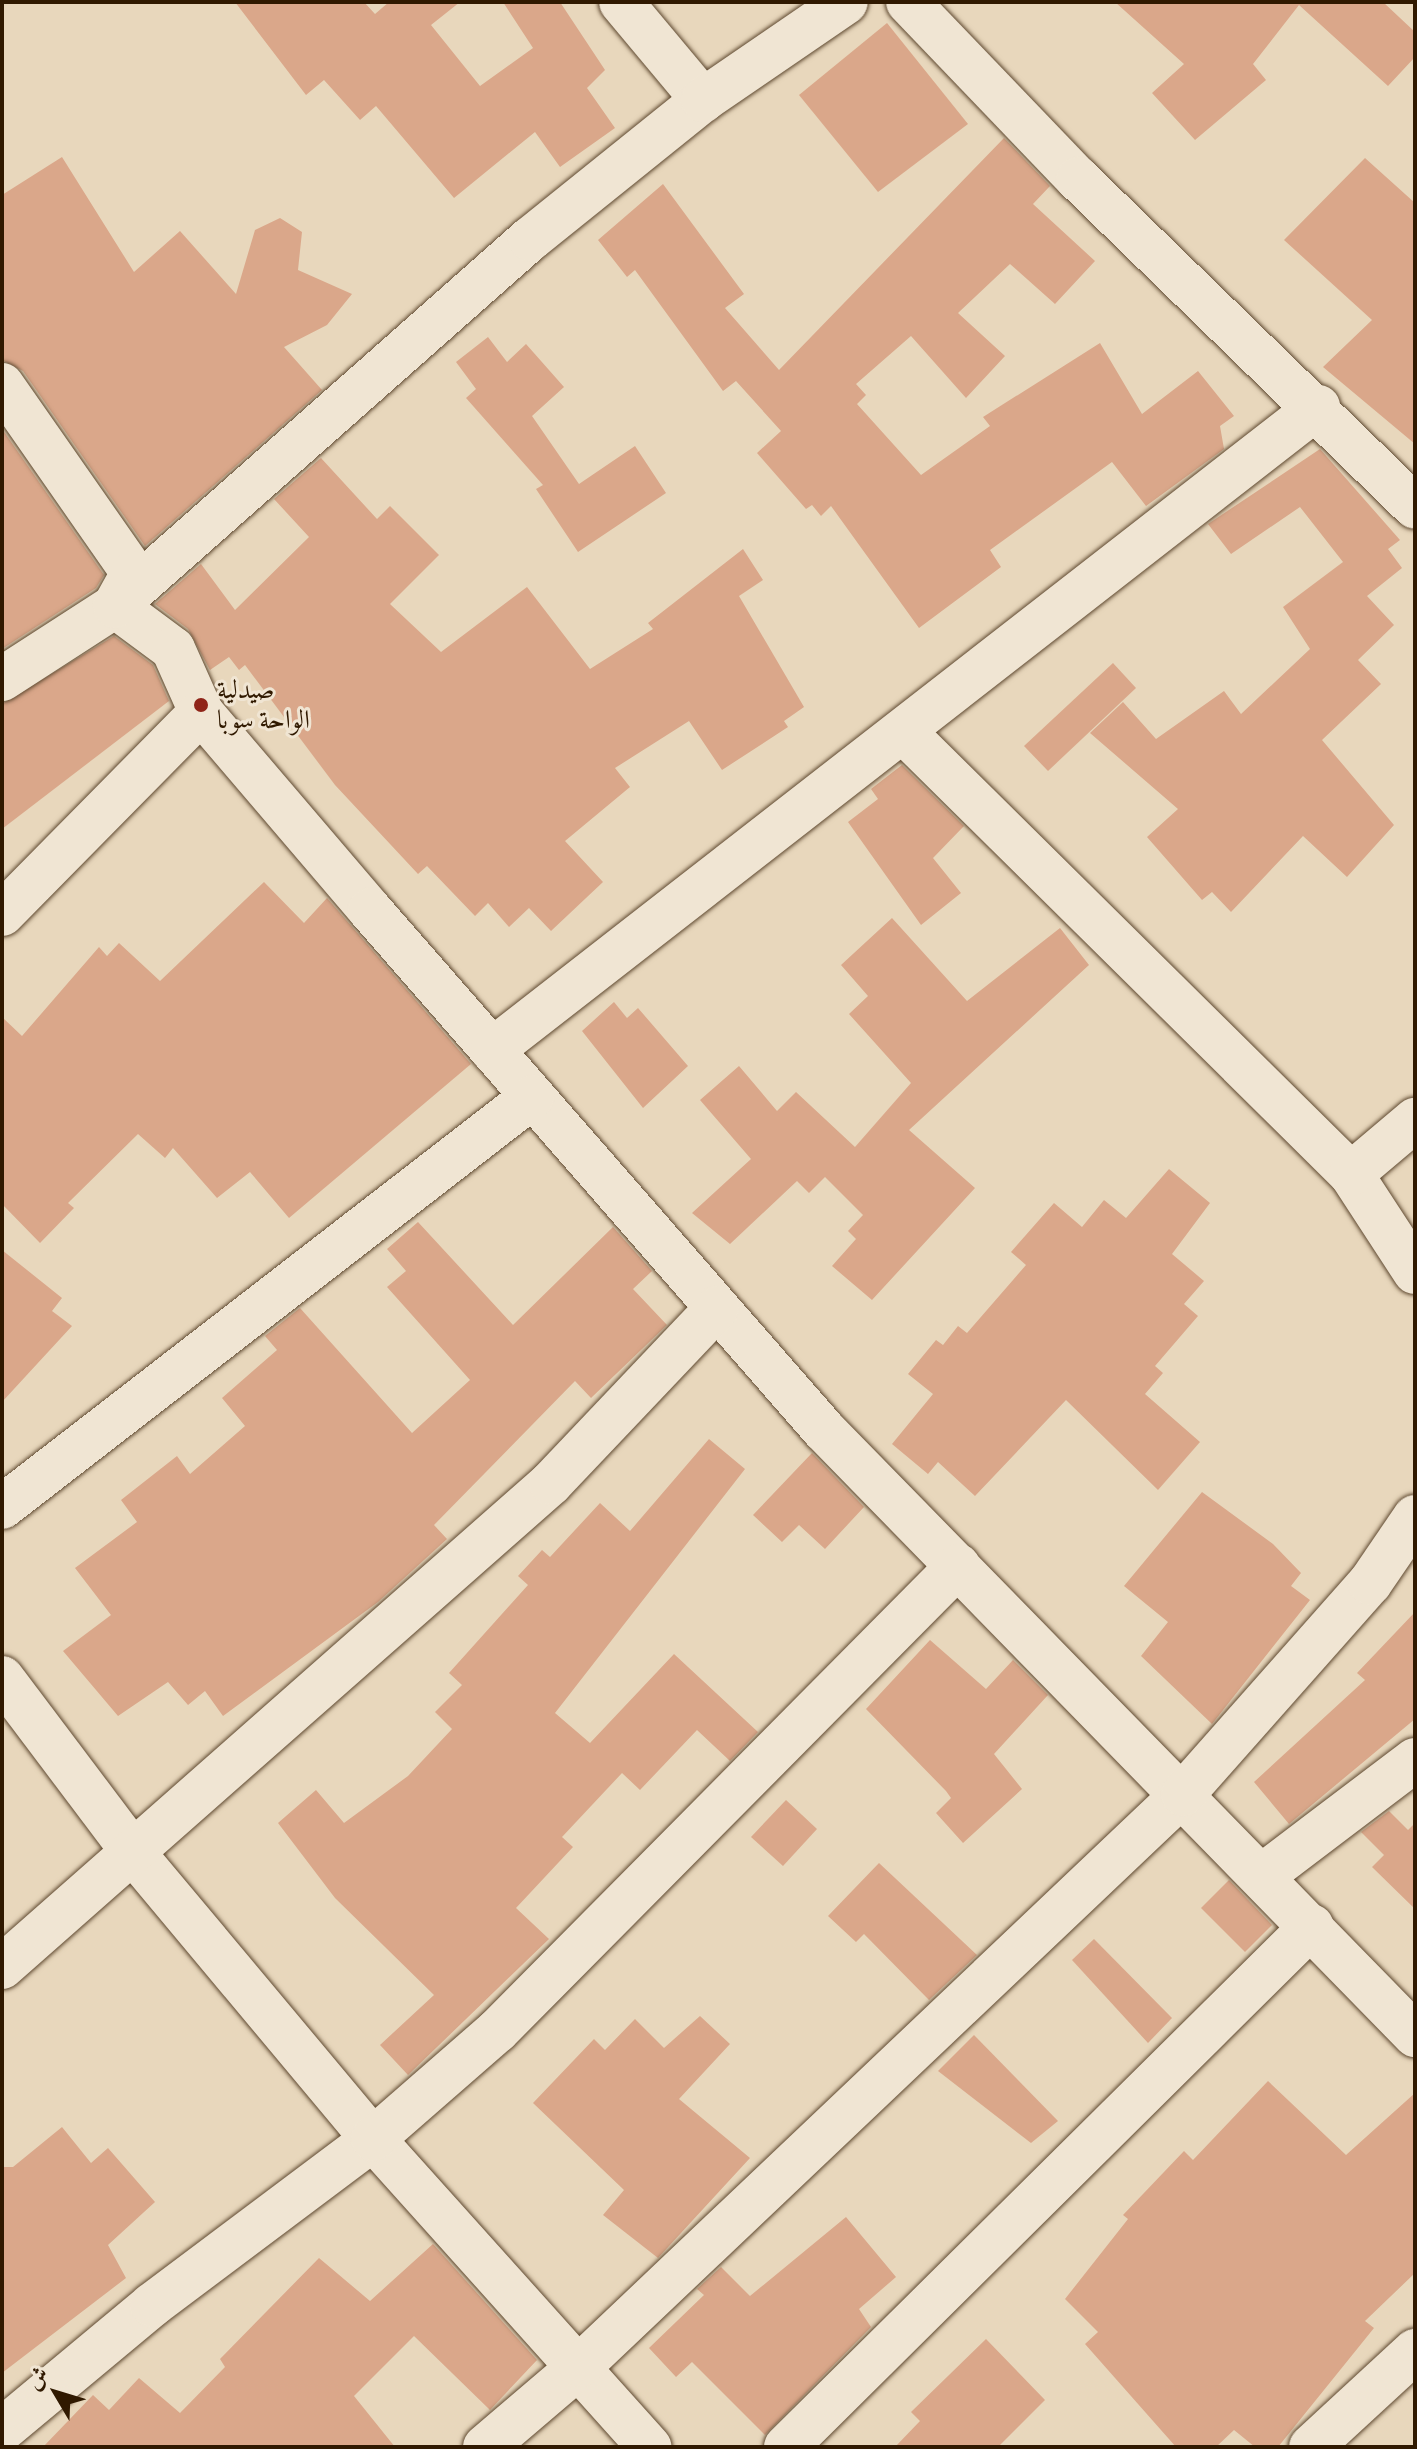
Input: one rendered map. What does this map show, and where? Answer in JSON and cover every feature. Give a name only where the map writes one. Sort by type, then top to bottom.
[{"type":"street","points":[[621,2],[703,100]]},
{"type":"street","points":[[2,679],[115,606],[530,239],[703,100],[846,2]]},
{"type":"street","points":[[908,2],[1078,179],[1414,502]]},
{"type":"street","points":[[2,385],[133,573],[115,606]]},
{"type":"street","points":[[492,1050],[1318,407]]},
{"type":"street","points":[[115,606],[173,649],[201,712],[717,1308],[958,1566],[1415,2035]]},
{"type":"street","points":[[2,914],[201,712]]},
{"type":"street","points":[[903,731],[1351,1174],[1415,1272]]},
{"type":"street","points":[[2,1507],[532,1097]]},
{"type":"street","points":[[1351,1174],[1415,1120]]},
{"type":"street","points":[[2,1967],[136,1856],[551,1483],[717,1308]]},
{"type":"street","points":[[485,2447],[581,2365],[1183,1794],[1370,1583],[1415,1517]]},
{"type":"street","points":[[2,2430],[152,2305],[373,2139],[497,2031],[958,1566]]},
{"type":"street","points":[[2,1678],[136,1856],[373,2139],[581,2365],[649,2447]]},
{"type":"street","points":[[1262,1876],[1415,1760]]},
{"type":"street","points":[[786,2447],[1312,1926]]},
{"type":"street","points":[[1311,2447],[1415,2351]]},
{"type":"building","points":[[235,2],[364,2],[375,14],[389,2],[460,2],[431,25],[480,86],[533,48],[503,2],[560,2],[605,70],[587,88],[615,128],[560,167],[535,132],[454,198],[376,106],[360,120],[324,80],[306,95]]},
{"type":"building","points":[[1115,2],[1383,2],[1415,32],[1415,57],[1388,86],[1299,5],[1253,64],[1266,80],[1195,140],[1152,93],[1184,64]]},
{"type":"building","points":[[887,23],[968,124],[878,192],[799,95]]},
{"type":"building","points":[[1004,138],[1050,186],[1033,204],[1095,261],[1055,304],[1010,264],[958,313],[1005,356],[966,398],[911,336],[856,384],[866,395],[857,404],[921,475],[990,426],[983,417],[1100,343],[1142,414],[1198,371],[1234,416],[1220,426],[1224,449],[1146,506],[1112,462],[990,550],[1001,567],[919,628],[831,506],[821,516],[812,505],[806,509],[757,453],[781,431],[736,381],[723,391],[635,270],[627,277],[598,240],[663,184],[744,294],[725,308],[779,370]]},
{"type":"building","points":[[62,157],[134,272],[180,231],[236,294],[255,230],[280,218],[302,232],[298,270],[352,294],[327,325],[284,347],[322,390],[145,546],[23,371],[2,360],[2,195]]},
{"type":"building","points":[[1365,158],[1415,203],[1415,444],[1323,367],[1372,320],[1284,240]]},
{"type":"building","points":[[488,337],[507,362],[526,344],[564,387],[532,416],[579,484],[635,446],[666,493],[578,552],[536,489],[543,485],[466,398],[476,389],[456,362]]},
{"type":"building","points":[[2,429],[104,575],[96,588],[2,649]]},
{"type":"building","points":[[1320,449],[1400,540],[1388,549],[1402,568],[1367,596],[1394,625],[1358,660],[1381,684],[1322,740],[1394,825],[1347,877],[1303,836],[1231,912],[1212,892],[1202,900],[1147,837],[1178,809],[1090,733],[1123,702],[1156,739],[1224,691],[1241,714],[1310,649],[1283,607],[1343,562],[1300,507],[1231,554],[1208,524]]},
{"type":"building","points":[[321,458],[377,519],[390,506],[439,555],[390,604],[441,652],[527,587],[590,669],[653,629],[648,623],[743,549],[763,580],[739,596],[804,707],[784,721],[788,727],[722,770],[689,721],[615,768],[630,787],[565,841],[603,882],[551,931],[529,908],[509,927],[488,903],[475,916],[427,866],[418,874],[335,785],[245,665],[239,670],[229,657],[210,670],[188,629],[155,604],[201,564],[235,610],[309,537],[274,499]]},
{"type":"building","points":[[114,636],[153,665],[169,701],[2,829],[2,704]]},
{"type":"building","points":[[1113,663],[1136,688],[1048,771],[1024,746]]},
{"type":"building","points":[[902,765],[964,826],[933,858],[961,893],[921,925],[848,822],[878,799],[871,789]]},
{"type":"building","points":[[264,882],[304,923],[327,898],[471,1064],[289,1218],[250,1172],[217,1198],[173,1148],[165,1158],[138,1134],[68,1203],[74,1208],[40,1243],[2,1204],[2,1017],[22,1036],[99,947],[107,956],[119,943],[160,981]]},
{"type":"building","points":[[892,918],[967,1001],[1060,928],[1089,965],[909,1130],[975,1188],[872,1300],[832,1266],[856,1239],[848,1231],[863,1215],[825,1177],[809,1193],[797,1181],[730,1244],[692,1213],[751,1159],[700,1100],[739,1066],[777,1111],[796,1092],[855,1147],[911,1083],[849,1014],[868,996],[841,965]]},
{"type":"building","points":[[614,1002],[627,1018],[638,1008],[688,1066],[643,1108],[582,1031]]},
{"type":"building","points":[[1169,1169],[1210,1203],[1172,1254],[1204,1281],[1184,1304],[1198,1316],[1155,1366],[1163,1373],[1145,1394],[1200,1442],[1158,1490],[1066,1400],[975,1496],[938,1462],[928,1474],[892,1444],[933,1394],[908,1374],[936,1340],[943,1345],[958,1326],[967,1333],[1026,1265],[1011,1252],[1054,1203],[1082,1227],[1104,1200],[1126,1218]]},
{"type":"building","points":[[418,1222],[513,1325],[613,1227],[652,1271],[633,1289],[667,1325],[591,1398],[575,1381],[434,1525],[447,1539],[378,1602],[223,1716],[205,1691],[188,1705],[168,1682],[118,1716],[63,1651],[111,1615],[75,1568],[137,1522],[121,1500],[177,1456],[190,1474],[245,1426],[222,1398],[277,1350],[265,1336],[300,1308],[412,1433],[470,1380],[387,1287],[406,1271],[387,1249]]},
{"type":"building","points":[[2,1250],[62,1298],[52,1311],[72,1326],[2,1402]]},
{"type":"building","points":[[709,1439],[745,1469],[555,1713],[590,1743],[674,1654],[758,1732],[730,1761],[697,1730],[640,1790],[622,1773],[562,1837],[573,1847],[516,1908],[549,1939],[408,2075],[380,2045],[434,1995],[335,1898],[278,1823],[316,1790],[344,1823],[408,1776],[452,1729],[435,1712],[462,1685],[449,1673],[528,1585],[518,1576],[542,1550],[550,1557],[600,1503],[630,1531]]},
{"type":"building","points":[[812,1453],[864,1507],[825,1549],[799,1525],[782,1542],[753,1515]]},
{"type":"building","points":[[1202,1492],[1273,1544],[1301,1573],[1291,1586],[1310,1600],[1212,1724],[1141,1656],[1168,1622],[1124,1586]]},
{"type":"building","points":[[1415,1612],[1415,1719],[1289,1824],[1254,1782],[1365,1680],[1357,1673]]},
{"type":"building","points":[[930,1640],[986,1689],[1013,1660],[1048,1695],[994,1754],[1022,1789],[963,1843],[936,1813],[951,1798],[946,1791],[866,1709]]},
{"type":"building","points":[[786,1800],[817,1829],[783,1866],[751,1837]]},
{"type":"building","points":[[1389,1811],[1408,1830],[1415,1823],[1415,1909],[1372,1867],[1384,1855],[1361,1832]]},
{"type":"building","points":[[879,1863],[977,1955],[929,2000],[864,1934],[856,1942],[828,1916]]},
{"type":"building","points":[[1229,1880],[1272,1925],[1245,1952],[1201,1908]]},
{"type":"building","points":[[1094,1939],[1172,2018],[1148,2043],[1072,1960]]},
{"type":"building","points":[[700,2016],[730,2044],[679,2099],[750,2158],[658,2258],[603,2215],[624,2190],[533,2103],[594,2039],[605,2050],[635,2019],[664,2048]]},
{"type":"building","points":[[974,2035],[1058,2121],[1031,2143],[938,2071]]},
{"type":"building","points":[[1268,2081],[1346,2155],[1415,2093],[1415,2273],[1365,2321],[1374,2328],[1278,2447],[1255,2447],[1234,2430],[1216,2447],[1176,2447],[1085,2344],[1098,2332],[1065,2299],[1128,2219],[1123,2215],[1184,2151],[1193,2160]]},
{"type":"building","points":[[62,2127],[91,2163],[108,2148],[155,2202],[108,2245],[126,2278],[2,2373],[2,2167],[13,2167]]},
{"type":"building","points":[[846,2217],[896,2277],[859,2309],[871,2327],[765,2435],[692,2362],[676,2377],[649,2348],[704,2295],[697,2289],[721,2267],[750,2296]]},
{"type":"building","points":[[433,2244],[537,2360],[490,2410],[414,2336],[354,2396],[395,2447],[43,2447],[93,2395],[109,2410],[139,2378],[180,2413],[225,2367],[220,2359],[319,2258],[370,2301]]},
{"type":"building","points":[[986,2339],[1045,2400],[998,2447],[895,2447],[920,2421],[911,2412]]},
{"type":"place","name":"صيدلية الواحة سوبا","points":[[201,705]]}]
